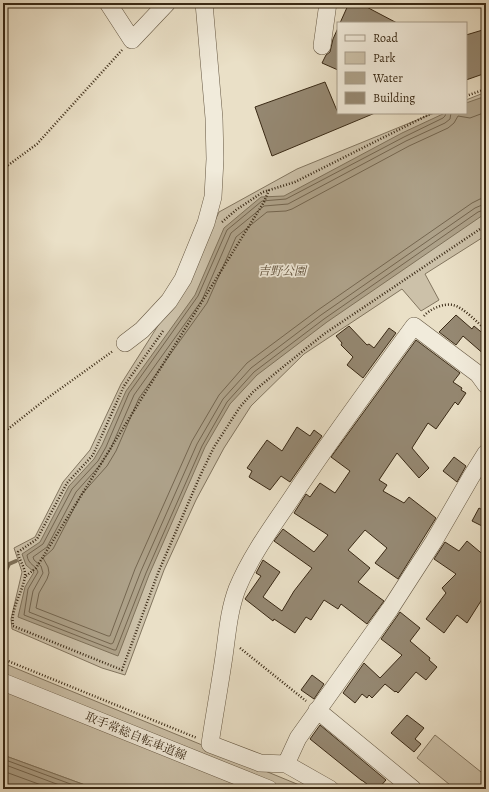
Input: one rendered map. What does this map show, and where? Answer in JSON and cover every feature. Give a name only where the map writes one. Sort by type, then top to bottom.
[{"type":"street","points":[[108,3],[132,40],[167,3]]},
{"type":"street","points":[[125,342],[142,330],[169,301],[179,284],[206,223],[213,196],[215,159],[214,118],[204,3]]},
{"type":"street","points":[[322,46],[328,3]]},
{"type":"street","points":[[321,789],[210,744],[229,618],[237,590],[247,570],[274,525],[309,472],[414,326],[478,374],[486,385]]},
{"type":"street","points":[[286,764],[298,738],[390,609],[434,541],[470,477],[486,453]]},
{"type":"street","name":"取手常総自転車道線","points":[[3,682],[269,789]]},
{"type":"street","points":[[317,710],[413,789]]},
{"type":"street","points":[[260,763],[286,764],[330,789]]},
{"type":"path","points":[[3,169],[37,144],[132,40]]},
{"type":"path","points":[[467,96],[486,89]]},
{"type":"path","points":[[222,222],[236,210],[263,192],[295,182],[430,114]]},
{"type":"path","points":[[25,576],[36,568],[260,209],[270,190]]},
{"type":"path","points":[[165,329],[124,386],[93,455],[67,483],[36,539],[18,552],[25,569],[25,576],[12,621],[13,626],[122,670],[158,573],[200,476],[214,447],[240,407],[263,383],[319,338],[486,225]]},
{"type":"path","points":[[414,326],[428,312],[441,306],[453,305],[465,312],[486,330]]},
{"type":"path","points":[[3,433],[46,399],[125,342]]},
{"type":"path","points":[[226,636],[317,710]]},
{"type":"path","points":[[3,659],[210,744]]},
{"type":"green space","name":"吉野公園","points":[[486,92],[486,238],[485,236],[425,274],[439,300],[421,311],[402,289],[304,354],[251,406],[224,448],[196,500],[164,570],[125,675],[102,668],[12,629],[11,619],[22,572],[14,548],[35,537],[63,482],[90,450],[121,384],[159,324],[184,290],[219,212],[297,169],[432,114],[467,114],[467,100]]},
{"type":"green space","points":[[3,663],[309,789],[283,789],[10,679],[3,675]]},
{"type":"green space","points":[[3,686],[262,789],[96,789],[3,755]]},
{"type":"green space","points":[[435,735],[486,776],[486,789],[455,789],[417,758]]},
{"type":"water","name":"吉野公園","points":[[486,96],[486,213],[327,322],[257,375],[230,404],[205,447],[149,575],[118,656],[18,617],[25,587],[34,572],[26,565],[22,554],[40,542],[69,486],[94,459],[102,445],[126,391],[195,295],[224,228],[261,197],[284,196],[402,133],[443,114],[467,114],[467,103]]},
{"type":"water","points":[[3,755],[96,789],[3,789]]},
{"type":"building","points":[[349,3],[359,3],[395,22],[340,22]]},
{"type":"building","points":[[486,29],[486,73],[467,80],[467,35]]},
{"type":"building","points":[[337,30],[337,70],[322,63],[326,55],[330,52]]},
{"type":"building","points":[[325,82],[337,114],[373,114],[272,156],[255,107]]},
{"type":"building","points":[[456,315],[472,329],[474,326],[486,336],[486,356],[463,336],[456,345],[439,332]]},
{"type":"building","points":[[349,326],[367,345],[369,344],[374,348],[389,328],[396,333],[363,378],[347,365],[353,357],[341,345],[342,343],[336,336]]},
{"type":"building","points":[[416,340],[460,373],[453,382],[462,388],[461,390],[466,393],[458,405],[455,402],[436,429],[428,423],[412,448],[429,468],[419,478],[397,453],[379,480],[387,485],[383,491],[404,503],[409,497],[436,518],[398,579],[375,563],[387,548],[365,530],[348,550],[370,568],[358,582],[384,601],[367,624],[341,604],[338,609],[324,600],[311,620],[306,617],[295,633],[274,619],[273,621],[245,599],[261,576],[256,573],[263,560],[280,572],[263,597],[282,611],[294,591],[312,568],[274,541],[283,529],[314,552],[328,535],[294,513],[306,494],[310,497],[320,483],[335,493],[350,471],[331,457]]},
{"type":"building","points":[[297,427],[310,436],[314,430],[322,436],[290,482],[281,476],[270,490],[249,477],[252,471],[247,468],[267,440],[282,451]]},
{"type":"building","points":[[454,457],[466,466],[457,482],[443,471]]},
{"type":"building","points":[[479,508],[486,512],[486,528],[472,521]]},
{"type":"building","points":[[467,541],[486,557],[486,593],[467,623],[457,615],[444,633],[426,619],[446,593],[442,588],[456,574],[434,559],[445,542],[459,551]]},
{"type":"building","points":[[400,612],[420,628],[410,641],[430,658],[429,660],[437,667],[426,680],[416,672],[398,693],[385,684],[372,698],[369,695],[367,698],[362,694],[355,703],[343,693],[364,663],[380,678],[402,655],[381,639]]},
{"type":"building","points":[[312,675],[324,684],[314,699],[301,690]]},
{"type":"building","points":[[407,715],[424,728],[415,739],[421,744],[414,752],[391,733]]},
{"type":"building","points":[[320,725],[386,780],[378,789],[373,789],[310,739]]},
{"type":"waterway","points":[[3,577],[9,564],[16,561]]}]
